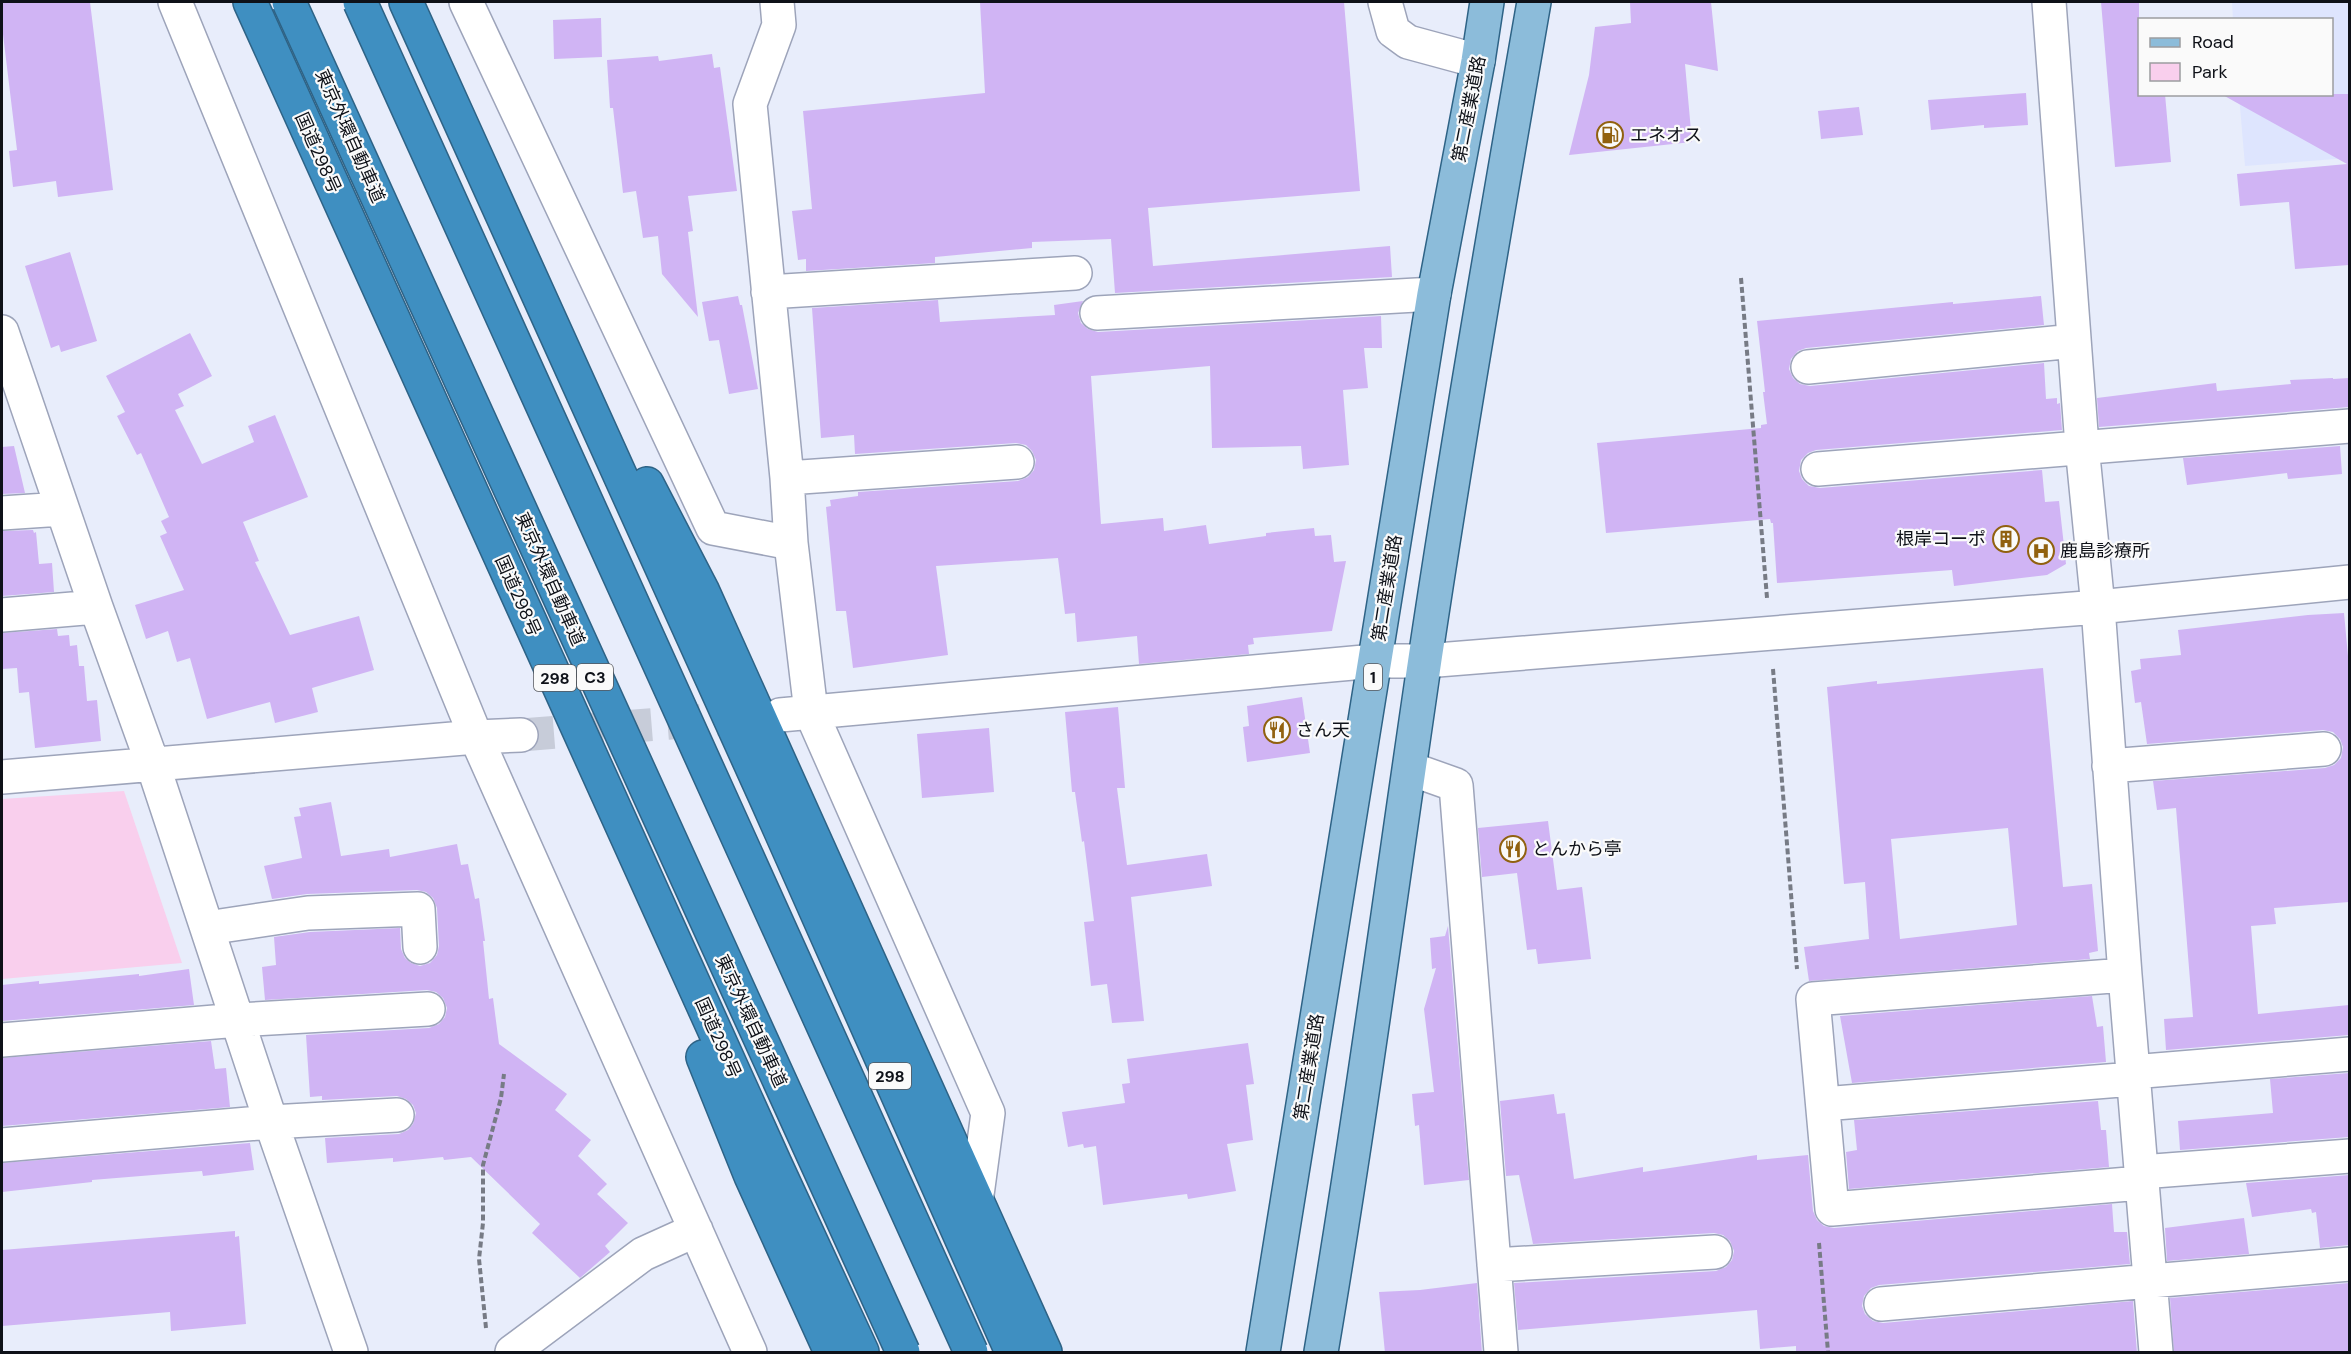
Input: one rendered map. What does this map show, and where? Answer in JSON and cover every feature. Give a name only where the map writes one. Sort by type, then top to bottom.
[{"type":"highway","name":"国道298号","points":[[250,2],[862,1353]]},
{"type":"highway","name":"東京外環自動車道","points":[[289,2],[903,1353]]},
{"type":"highway","points":[[360,2],[971,1353]]},
{"type":"highway","name":"298","points":[[406,2],[767,800],[1012,1353]]},
{"type":"highway","name":"298","points":[[483,171],[702,590],[1045,1353]]},
{"type":"highway","name":"298","points":[[521,603],[751,1176],[831,1353]]},
{"type":"main road","name":"第二産業道路","points":[[1263,1353],[1434,294],[1487,2]]},
{"type":"main road","points":[[1322,1353],[1411,769],[1425,661],[1534,2]]},
{"type":"street","points":[[175,2],[476,737],[750,1353]]},
{"type":"street","points":[[466,2],[713,528],[791,543]]},
{"type":"street","points":[[777,2],[779,26],[750,104],[787,478],[795,713],[988,1113],[976,1202]]},
{"type":"street","points":[[1385,2],[1393,31],[1408,42],[1478,61]]},
{"type":"street","points":[[2049,2],[2082,446],[2098,608],[2124,975],[2156,1353]]},
{"type":"street","points":[[768,292],[1075,273]]},
{"type":"street","points":[[1097,313],[1434,294]]},
{"type":"street","points":[[2,333],[14,406],[62,509],[153,765],[271,1122],[351,1353]]},
{"type":"street","points":[[1808,367],[2074,341]]},
{"type":"street","points":[[1818,469],[2349,426]]},
{"type":"street","points":[[787,478],[1017,462]]},
{"type":"street","points":[[2,513],[62,509]]},
{"type":"street","points":[[795,713],[1375,661],[1425,661],[2098,608],[2349,582]]},
{"type":"street","points":[[2,615],[96,607]]},
{"type":"street","points":[[2,777],[521,735]]},
{"type":"street","points":[[2109,766],[2324,748]]},
{"type":"street","points":[[1411,769],[1456,785],[1501,1353]]},
{"type":"street","points":[[207,928],[308,914],[418,909],[420,947]]},
{"type":"street","points":[[2124,975],[1813,999],[1832,1209],[2349,1156]]},
{"type":"street","points":[[2,1040],[238,1020],[428,1009]]},
{"type":"street","points":[[1823,1104],[2349,1054]]},
{"type":"street","points":[[2,1145],[271,1122],[397,1115]]},
{"type":"street","points":[[512,1353],[643,1254],[696,1230]]},
{"type":"street","points":[[1494,1265],[1715,1252]]},
{"type":"street","points":[[1881,1304],[2349,1264]]},
{"type":"path","points":[[1741,278],[1798,981]]},
{"type":"path","points":[[486,1330],[479,1259],[483,1223],[483,1165],[501,1098],[504,1074]]},
{"type":"path","points":[[1819,1241],[1828,1353]]},
{"type":"shaded area","points":[[2232,2],[2349,2],[2349,158],[2245,166],[2239,96],[2333,96],[2333,18],[2233,18]]},
{"type":"green space","points":[[124,791],[182,963],[2,979],[2,799]]},
{"type":"building","points":[[2,2],[90,2],[113,190],[58,197],[56,181],[13,187],[9,151],[17,150],[2,26]]},
{"type":"building","points":[[980,2],[1344,2],[1360,191],[1148,208],[1153,266],[1390,246],[1392,277],[1115,293],[1111,239],[1032,242],[1032,248],[935,257],[935,263],[806,271],[806,259],[798,260],[792,211],[812,209],[803,111],[985,93]]},
{"type":"building","points":[[1630,2],[1711,2],[1718,71],[1685,64],[1692,142],[1569,155],[1589,75],[1595,27],[1631,23]]},
{"type":"building","points":[[2101,2],[2139,2],[2138,96],[2165,96],[2171,162],[2115,167]]},
{"type":"building","points":[[601,18],[602,57],[554,59],[553,20]]},
{"type":"building","points":[[712,54],[714,68],[720,67],[737,191],[688,196],[693,231],[688,232],[698,317],[662,274],[658,236],[643,238],[636,191],[623,193],[613,108],[610,108],[607,60],[658,56],[659,61]]},
{"type":"building","points":[[2026,93],[2028,125],[1984,128],[1984,125],[1931,130],[1928,100]]},
{"type":"building","points":[[2349,94],[2349,265],[2295,269],[2289,202],[2240,206],[2237,174],[2347,164],[2225,96]]},
{"type":"building","points":[[1859,107],[1863,135],[1821,139],[1818,111]]},
{"type":"building","points":[[70,252],[97,341],[61,352],[59,345],[51,348],[25,266]]},
{"type":"building","points":[[738,296],[740,305],[742,305],[758,389],[729,394],[719,340],[709,341],[702,302]]},
{"type":"building","points":[[2041,296],[2044,325],[1806,348],[1798,351],[1791,359],[1789,369],[1793,378],[1800,384],[1810,386],[2044,363],[2046,399],[2057,398],[2057,404],[2060,403],[2062,430],[1816,450],[1808,453],[1801,460],[1799,471],[1802,479],[1809,486],[1820,488],[2042,470],[2045,502],[2059,501],[2066,564],[2047,575],[1954,586],[1952,570],[1777,583],[1773,523],[1770,519],[1606,533],[1597,443],[1761,428],[1761,425],[1767,424],[1757,321]]},
{"type":"building","points":[[938,300],[940,322],[1055,315],[1054,305],[1083,301],[1078,313],[1081,323],[1088,329],[1098,332],[1381,316],[1382,348],[1364,348],[1368,388],[1343,390],[1349,465],[1303,469],[1301,446],[1212,448],[1210,366],[1091,376],[1101,524],[1163,518],[1164,531],[1206,525],[1209,544],[1266,536],[1266,533],[1314,528],[1315,536],[1331,535],[1334,562],[1346,561],[1332,631],[1253,638],[1254,644],[1248,645],[1249,654],[1139,664],[1137,636],[1077,642],[1075,613],[1065,614],[1058,558],[936,566],[948,655],[853,668],[846,611],[836,611],[826,507],[831,506],[830,500],[858,496],[858,492],[1018,481],[1028,477],[1034,470],[1036,460],[1032,451],[1026,445],[1016,443],[855,454],[854,435],[821,438],[812,308]]},
{"type":"building","points":[[190,333],[212,376],[178,394],[184,406],[175,410],[202,464],[254,442],[248,426],[275,415],[308,497],[243,522],[259,561],[255,562],[290,635],[359,616],[374,670],[312,688],[318,712],[275,723],[270,702],[207,719],[190,658],[177,662],[168,631],[146,639],[135,605],[184,590],[160,536],[167,533],[161,521],[169,517],[141,453],[137,455],[117,416],[125,412],[106,376]]},
{"type":"building","points":[[2349,378],[2349,407],[2099,427],[2097,398],[2216,383],[2217,391],[2291,384],[2290,380]]},
{"type":"building","points":[[14,446],[25,493],[2,494],[2,447]]},
{"type":"building","points":[[2340,446],[2342,474],[2288,479],[2287,473],[2187,485],[2183,458]]},
{"type":"building","points":[[33,530],[34,533],[36,532],[39,564],[52,563],[54,592],[2,596],[2,531]]},
{"type":"building","points":[[2344,613],[2349,667],[2349,902],[2274,908],[2276,924],[2251,926],[2258,1014],[2349,1005],[2349,1035],[2166,1050],[2164,1019],[2193,1017],[2176,808],[2157,810],[2153,781],[2325,768],[2334,765],[2341,758],[2343,747],[2340,739],[2333,732],[2323,730],[2147,744],[2141,702],[2135,703],[2131,671],[2141,669],[2140,659],[2181,655],[2178,630]]},
{"type":"building","points":[[57,629],[58,636],[69,635],[70,646],[77,645],[79,666],[84,666],[87,701],[97,700],[101,741],[35,748],[29,692],[19,693],[17,668],[2,669],[2,633]]},
{"type":"building","points":[[2043,668],[2063,887],[2092,884],[2098,951],[2089,953],[2090,959],[1809,981],[1804,947],[1869,939],[1865,882],[1844,884],[1827,687],[1877,681],[1877,684]],"holes":[[[2008,828],[2017,925],[1900,939],[1891,839]]]},
{"type":"building","points":[[1302,697],[1310,753],[1247,762],[1243,727],[1249,726],[1247,706]]},
{"type":"building","points":[[1118,707],[1125,788],[1117,788],[1127,865],[1207,854],[1212,886],[1131,897],[1144,1021],[1112,1023],[1107,984],[1091,986],[1084,922],[1094,921],[1084,841],[1082,842],[1075,792],[1072,792],[1065,712]]},
{"type":"building","points":[[989,728],[994,792],[922,798],[917,734]]},
{"type":"building","points":[[331,802],[341,856],[389,849],[390,857],[457,844],[461,865],[468,864],[475,899],[479,898],[489,999],[493,998],[499,1044],[567,1094],[555,1110],[591,1140],[578,1156],[607,1184],[597,1194],[628,1223],[605,1246],[610,1252],[580,1278],[532,1233],[540,1224],[471,1157],[393,1162],[393,1158],[327,1163],[325,1138],[399,1134],[408,1130],[413,1124],[416,1113],[413,1105],[397,1096],[322,1100],[322,1096],[310,1097],[306,1035],[429,1028],[439,1024],[445,1017],[447,1008],[443,998],[436,992],[427,990],[265,1000],[262,967],[276,965],[274,937],[310,932],[400,928],[401,949],[405,958],[411,963],[420,966],[430,963],[437,955],[439,946],[437,908],[433,898],[426,892],[417,890],[307,894],[272,899],[264,866],[302,858],[294,817],[301,816],[299,808]]},
{"type":"building","points":[[1548,821],[1557,890],[1582,887],[1591,959],[1538,964],[1536,949],[1527,950],[1517,873],[1482,877],[1478,828]]},
{"type":"building","points":[[1448,926],[1469,1180],[1424,1185],[1419,1125],[1415,1126],[1412,1094],[1434,1092],[1424,1009],[1436,968],[1432,969],[1430,938],[1445,936]]},
{"type":"building","points":[[189,969],[194,1005],[2,1021],[2,985],[39,981],[39,984],[139,974],[139,976]]},
{"type":"building","points":[[2092,996],[2097,1027],[2103,1026],[2106,1062],[1852,1083],[1840,1016]]},
{"type":"building","points":[[211,1041],[215,1069],[226,1068],[230,1107],[2,1126],[2,1058]]},
{"type":"building","points":[[1248,1043],[1254,1084],[1246,1085],[1253,1140],[1227,1144],[1236,1191],[1188,1199],[1187,1194],[1103,1205],[1096,1146],[1084,1148],[1083,1144],[1068,1147],[1062,1112],[1125,1103],[1122,1084],[1130,1083],[1127,1059]]},
{"type":"building","points":[[2349,1073],[2349,1137],[2180,1150],[2178,1121],[2273,1113],[2270,1079]]},
{"type":"building","points":[[1554,1094],[1557,1114],[1565,1113],[1574,1179],[1643,1167],[1643,1172],[1757,1155],[1757,1160],[1808,1155],[1813,1211],[1817,1220],[1824,1226],[1834,1228],[2112,1204],[2114,1232],[2127,1232],[2130,1264],[1879,1285],[1871,1288],[1864,1296],[1862,1306],[1865,1314],[1873,1321],[1883,1323],[2133,1301],[2137,1353],[1796,1353],[1796,1346],[1760,1349],[1757,1310],[1518,1330],[1514,1283],[1716,1271],[1726,1267],[1732,1260],[1734,1251],[1730,1241],[1723,1235],[1714,1233],[1533,1244],[1519,1175],[1506,1176],[1500,1101]]},
{"type":"building","points":[[2098,1101],[2101,1130],[2106,1130],[2109,1167],[1849,1189],[1846,1152],[1857,1150],[1854,1120]]},
{"type":"building","points":[[250,1143],[254,1170],[203,1176],[202,1171],[92,1180],[92,1182],[2,1192],[2,1163]]},
{"type":"building","points":[[2349,1175],[2349,1245],[2320,1248],[2316,1212],[2312,1213],[2311,1209],[2252,1217],[2246,1183]]},
{"type":"building","points":[[2244,1218],[2249,1254],[2167,1261],[2165,1228]]},
{"type":"building","points":[[235,1231],[235,1237],[239,1236],[246,1324],[171,1331],[170,1312],[2,1326],[2,1250]]},
{"type":"building","points":[[1477,1283],[1482,1353],[1385,1353],[1379,1292]]},
{"type":"building","points":[[2349,1283],[2349,1353],[2174,1353],[2170,1298]]},
{"type":"tunnel","points":[[521,735],[759,716]]},
{"type":"place","name":"エネオス","points":[[1610,135]]},
{"type":"place","name":"根岸コーポ","points":[[2006,539]]},
{"type":"place","name":"鹿島診療所","points":[[2041,551]]},
{"type":"place","name":"さん天","points":[[1277,730]]},
{"type":"place","name":"とんから亭","points":[[1513,849]]}]
